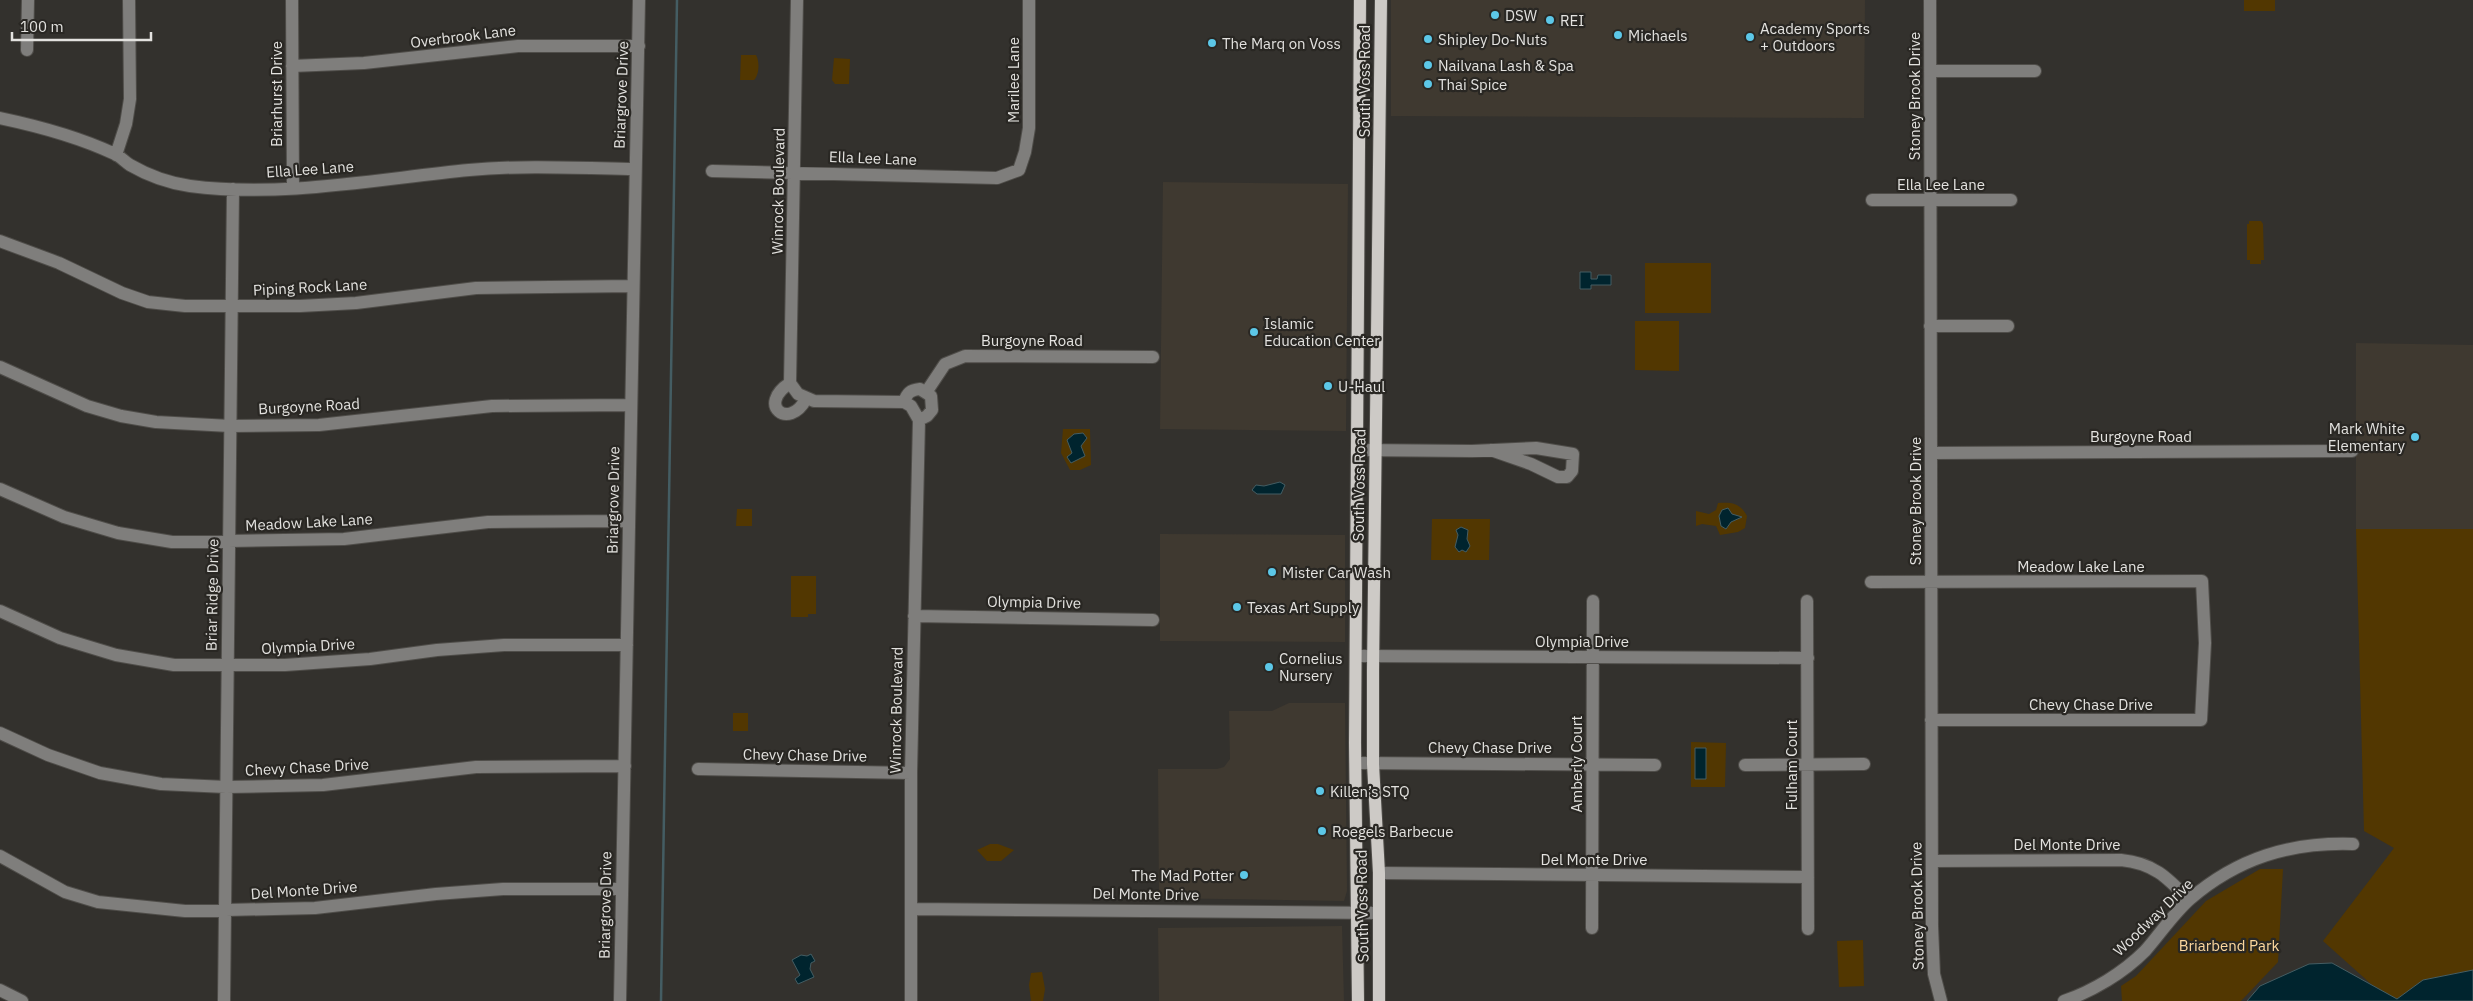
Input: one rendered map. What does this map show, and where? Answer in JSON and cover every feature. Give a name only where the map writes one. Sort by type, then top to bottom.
[{"type":"main road","name":"South Voss Road","points":[[1358,1001],[1356,763],[1360,0]]},
{"type":"main road","name":"South Voss Road","points":[[1379,1001],[1379,874],[1373,764],[1373,656],[1380,212],[1381,0]]},
{"type":"main road","points":[[1360,93],[1380,93]]},
{"type":"main road","points":[[1359,212],[1380,212]]},
{"type":"main road","points":[[1359,327],[1377,327]]},
{"type":"street","points":[[27,50],[28,0]]},
{"type":"street","points":[[116,154],[126,124],[130,99],[129,0]]},
{"type":"street","name":"Briarhurst Drive","points":[[292,0],[293,188]]},
{"type":"street","name":"Briargrove Drive","points":[[620,1001],[639,0]]},
{"type":"street","name":"Winrock Boulevard","points":[[790,383],[797,0]]},
{"type":"street","name":"Marilee Lane","points":[[1023,159],[1029,128],[1029,0]]},
{"type":"street","name":"Stoney Brook Drive","points":[[1930,0],[1932,861],[1934,974],[1941,1001]]},
{"type":"street","name":"Overbrook Lane","points":[[292,66],[364,64],[518,46],[639,46]]},
{"type":"street","points":[[1930,72],[2035,71]]},
{"type":"street","name":"Ella Lee Lane","points":[[0,118],[41,127],[116,154],[129,165],[164,181],[190,186],[233,189],[293,188],[480,169],[528,167],[635,169]]},
{"type":"street","name":"Ella Lee Lane","points":[[712,171],[997,178],[1019,170],[1023,159]]},
{"type":"street","name":"Briar Ridge Drive","points":[[224,1001],[233,189]]},
{"type":"street","name":"Ella Lee Lane","points":[[1872,200],[2011,200]]},
{"type":"street","name":"Piping Rock Lane","points":[[0,241],[59,262],[122,293],[148,302],[185,306],[300,306],[356,302],[476,288],[633,286]]},
{"type":"street","points":[[1930,326],[2008,326]]},
{"type":"street","name":"Burgoyne Road","points":[[927,391],[945,364],[964,356],[1153,357]]},
{"type":"street","name":"Burgoyne Road","points":[[0,367],[86,406],[121,416],[156,422],[230,426],[319,425],[492,406],[630,405]]},
{"type":"street","points":[[806,399],[801,408],[795,413],[787,414],[781,412],[776,407],[775,396],[779,390],[790,383],[798,394],[806,399],[904,402],[911,406],[919,420],[927,416],[932,410],[934,402],[927,391],[920,389],[912,390],[907,394],[904,402]]},
{"type":"street","name":"Winrock Boulevard","points":[[911,1001],[914,616],[919,420]]},
{"type":"street","points":[[1358,450],[1536,448],[1573,454],[1572,471],[1567,477],[1563,478],[1491,450]]},
{"type":"street","name":"Burgoyne Road","points":[[1931,453],[2352,451]]},
{"type":"street","name":"Meadow Lake Lane","points":[[0,489],[64,517],[118,533],[172,542],[344,539],[488,522],[628,521]]},
{"type":"street","name":"Meadow Lake Lane","points":[[1871,582],[2202,581],[2203,670]]},
{"type":"street","name":"Amberly Court","points":[[1592,928],[1593,601]]},
{"type":"street","name":"Fulham Court","points":[[1808,601],[1808,929]]},
{"type":"street","name":"Olympia Drive","points":[[0,610],[60,638],[116,655],[174,665],[228,666],[370,659],[437,650],[504,645],[627,645]]},
{"type":"street","name":"Olympia Drive","points":[[914,616],[1153,620]]},
{"type":"street","name":"Olympia Drive","points":[[1357,656],[1808,658]]},
{"type":"street","name":"Chevy Chase Drive","points":[[1932,720],[2201,720],[2203,670]]},
{"type":"street","name":"Chevy Chase Drive","points":[[0,734],[48,755],[100,773],[161,784],[226,787],[323,785],[476,767],[624,766]]},
{"type":"street","name":"Chevy Chase Drive","points":[[1356,763],[1655,765]]},
{"type":"street","points":[[1745,765],[1864,764]]},
{"type":"street","name":"Chevy Chase Drive","points":[[698,769],[912,773]]},
{"type":"street","name":"Woodway Drive","points":[[2064,1001],[2092,989],[2130,964],[2189,900],[2245,863],[2276,851],[2317,844],[2353,844]]},
{"type":"street","name":"Del Monte Drive","points":[[0,856],[65,892],[98,902],[148,909],[225,911],[315,908],[436,894],[503,889],[621,889]]},
{"type":"street","name":"Del Monte Drive","points":[[1932,861],[2120,860],[2139,862],[2156,869],[2189,900]]},
{"type":"street","name":"Del Monte Drive","points":[[1379,874],[1808,876]]},
{"type":"street","name":"Del Monte Drive","points":[[912,909],[1379,913]]},
{"type":"street","points":[[0,990],[22,1001]]},
{"type":"shaded area","points":[[1391,0],[1865,0],[1864,118],[1391,116]]},
{"type":"shaded area","points":[[1163,182],[1348,184],[1346,431],[1160,429]]},
{"type":"shaded area","name":"Mark White Elementary","points":[[2356,343],[2473,345],[2473,529],[2356,529]]},
{"type":"shaded area","points":[[1160,534],[1345,535],[1345,642],[1160,641]]},
{"type":"shaded area","points":[[1289,703],[1345,703],[1347,891],[1344,901],[1159,898],[1158,769],[1217,769],[1224,767],[1230,759],[1229,711],[1272,711]]},
{"type":"shaded area","points":[[1342,926],[1344,1001],[1159,1001],[1158,928]]},
{"type":"green space","points":[[2244,0],[2275,0],[2275,11],[2244,11]]},
{"type":"green space","points":[[741,55],[756,55],[758,68],[754,80],[740,80]]},
{"type":"green space","points":[[834,58],[850,59],[849,84],[835,84],[832,80]]},
{"type":"green space","points":[[2249,221],[2261,221],[2263,224],[2264,260],[2261,260],[2261,264],[2250,264],[2250,260],[2247,260],[2247,224],[2249,224]]},
{"type":"green space","points":[[1645,263],[1711,263],[1711,313],[1645,313]]},
{"type":"green space","points":[[1635,321],[1679,321],[1679,371],[1635,370]]},
{"type":"green space","points":[[1063,429],[1090,429],[1091,465],[1080,470],[1070,470],[1061,453]]},
{"type":"green space","points":[[1718,503],[1731,503],[1741,508],[1747,516],[1745,528],[1738,532],[1720,535],[1716,526],[1702,524],[1696,526],[1696,511],[1709,514],[1716,510]]},
{"type":"green space","points":[[737,509],[752,509],[752,526],[736,526]]},
{"type":"green space","points":[[1432,519],[1490,519],[1489,560],[1431,560]]},
{"type":"green space","points":[[2356,529],[2473,529],[2473,1001],[2390,1001],[2323,941],[2394,848],[2364,831]]},
{"type":"green space","points":[[791,576],[816,576],[816,614],[808,614],[808,617],[791,617]]},
{"type":"green space","points":[[733,713],[748,713],[748,731],[733,731]]},
{"type":"green space","points":[[1691,742],[1726,743],[1725,787],[1691,787]]},
{"type":"green space","points":[[990,844],[998,844],[1014,850],[1001,861],[987,861],[977,850]]},
{"type":"green space","name":"Briarbend Park","points":[[2260,869],[2283,869],[2278,962],[2241,1001],[2122,1001],[2121,986],[2136,976],[2206,901]]},
{"type":"green space","points":[[1863,940],[1864,986],[1839,987],[1837,941]]},
{"type":"green space","points":[[1042,972],[1045,989],[1043,1001],[1031,1001],[1029,985],[1031,973]]},
{"type":"water","points":[[1580,272],[1591,272],[1591,279],[1597,279],[1598,275],[1611,275],[1611,285],[1591,285],[1591,289],[1580,289]]},
{"type":"water","points":[[1083,433],[1087,438],[1081,446],[1085,456],[1071,463],[1067,457],[1072,453],[1067,440],[1074,434]]},
{"type":"water","points":[[1280,482],[1285,485],[1281,494],[1257,494],[1252,490],[1256,485],[1264,486]]},
{"type":"water","points":[[1728,508],[1732,514],[1742,517],[1731,522],[1726,529],[1721,526],[1719,516],[1722,510]]},
{"type":"water","points":[[1461,527],[1468,530],[1467,539],[1470,546],[1466,552],[1462,550],[1459,552],[1455,547],[1458,535],[1456,530]]},
{"type":"water","points":[[1695,748],[1706,748],[1706,779],[1695,779]]},
{"type":"water","points":[[811,954],[815,961],[811,963],[810,969],[814,977],[798,984],[795,979],[800,975],[792,960],[801,955],[807,956]]},
{"type":"water","points":[[2332,963],[2397,999],[2423,980],[2473,970],[2473,1001],[2247,1001],[2260,986],[2309,964]]},
{"type":"waterway","points":[[661,1001],[677,0]]},
{"type":"place","name":"DSW","points":[[1495,15]]},
{"type":"place","name":"REI","points":[[1550,20]]},
{"type":"place","name":"Michaels","points":[[1618,35]]},
{"type":"place","name":"Academy Sports + Outdoors","points":[[1750,37]]},
{"type":"place","name":"Shipley Do-Nuts","points":[[1428,39]]},
{"type":"place","name":"The Marq on Voss","points":[[1212,43]]},
{"type":"place","name":"Nailvana Lash & Spa","points":[[1428,65]]},
{"type":"place","name":"Thai Spice","points":[[1428,84]]},
{"type":"place","name":"Islamic Education Center","points":[[1254,332]]},
{"type":"place","name":"U-Haul","points":[[1328,386]]},
{"type":"place","name":"Mark White Elementary","points":[[2415,437]]},
{"type":"place","name":"Mister Car Wash","points":[[1272,572]]},
{"type":"place","name":"Texas Art Supply","points":[[1237,607]]},
{"type":"place","name":"Cornelius Nursery","points":[[1269,667]]},
{"type":"place","name":"Killen’s STQ","points":[[1320,791]]},
{"type":"place","name":"Roegels Barbecue","points":[[1322,831]]},
{"type":"place","name":"The Mad Potter","points":[[1244,875]]}]
